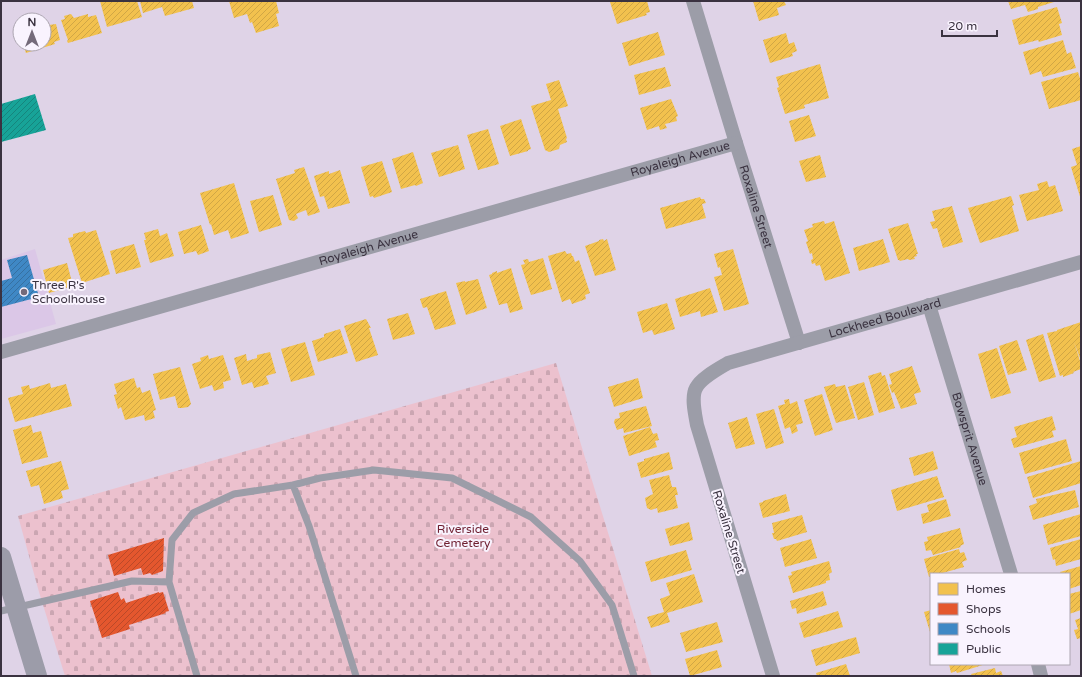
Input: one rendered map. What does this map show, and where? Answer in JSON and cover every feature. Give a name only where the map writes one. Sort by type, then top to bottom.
[{"type":"main road","points":[[1,557],[8,609],[37,676]]},
{"type":"street","name":"Roxaline Street","points":[[693,1],[799,343]]},
{"type":"street","name":"Royaleigh Avenue","points":[[1,352],[736,143]]},
{"type":"street","name":"Lockheed Boulevard","points":[[696,388],[709,374],[728,363],[929,304],[1081,262]]},
{"type":"street","name":"Bowsprit Avenue","points":[[929,304],[1011,573]]},
{"type":"street","name":"Roxaline Street","points":[[696,388],[693,404],[697,425],[773,676]]},
{"type":"street","points":[[1038,665],[1041,676]]},
{"type":"lane","points":[[197,676],[169,582],[172,540],[193,513],[234,494],[293,485],[320,478],[374,470],[452,478],[531,517],[580,561],[612,605],[634,676]]},
{"type":"lane","points":[[293,485],[309,526],[356,676]]},
{"type":"lane","points":[[8,609],[132,581],[169,582]]},
{"type":"shaded area","name":"Three R's Schoolhouse","points":[[35,249],[56,324],[1,339],[1,260]]},
{"type":"green space","name":"Riverside Cemetery","points":[[556,363],[652,676],[65,676],[39,592],[18,516]]},
{"type":"building: Homes","points":[[100,1],[137,1],[142,17],[107,27]]},
{"type":"building: Homes","points":[[140,1],[192,1],[194,8],[165,16],[162,7],[143,13]]},
{"type":"building: Homes","points":[[229,1],[276,1],[279,13],[276,14],[279,26],[256,33],[247,14],[234,18]]},
{"type":"building: Homes","points":[[647,1],[650,12],[646,13],[647,15],[617,24],[610,2]]},
{"type":"building: Homes","points":[[753,1],[784,1],[786,5],[777,8],[779,15],[759,21]]},
{"type":"building: Homes","points":[[1008,1],[1057,1],[1028,12],[1025,5],[1011,9]]},
{"type":"building: Homes","points":[[1057,7],[1062,23],[1059,24],[1062,35],[1039,42],[1038,40],[1019,45],[1012,20]]},
{"type":"building: Homes","points":[[71,14],[74,18],[88,14],[88,17],[96,15],[102,33],[68,43],[61,20],[65,19],[64,16]]},
{"type":"building: Homes","points":[[56,24],[60,40],[54,42],[55,44],[52,45],[52,25]]},
{"type":"building: Homes","points":[[658,32],[665,55],[629,66],[622,43]]},
{"type":"building: Homes","points":[[786,33],[789,44],[794,42],[797,51],[792,53],[793,56],[770,63],[763,40]]},
{"type":"building: Homes","points":[[1063,40],[1067,54],[1071,52],[1076,68],[1043,77],[1041,71],[1030,75],[1023,52]]},
{"type":"building: Homes","points":[[820,64],[829,98],[804,105],[805,108],[785,114],[777,88],[779,87],[776,77]]},
{"type":"building: Homes","points":[[665,67],[671,86],[639,95],[634,75]]},
{"type":"building: Homes","points":[[1078,72],[1081,82],[1081,100],[1049,109],[1041,82]]},
{"type":"building: Homes","points":[[559,80],[568,106],[558,109],[567,142],[560,145],[559,149],[549,152],[545,150],[531,106],[551,100],[546,84]]},
{"type":"building: Homes","points":[[671,99],[678,116],[676,117],[677,121],[665,124],[667,128],[660,130],[659,126],[647,130],[640,108]]},
{"type":"building: Homes","points":[[809,115],[816,136],[795,142],[789,121]]},
{"type":"building: Homes","points":[[521,119],[531,149],[510,156],[500,126]]},
{"type":"building: Homes","points":[[488,129],[499,164],[478,170],[467,135]]},
{"type":"building: Homes","points":[[458,145],[465,169],[439,177],[431,153]]},
{"type":"building: Homes","points":[[1081,146],[1081,200],[1071,167],[1077,165],[1072,149]]},
{"type":"building: Homes","points":[[413,152],[423,183],[401,189],[392,159]]},
{"type":"building: Homes","points":[[820,155],[826,177],[806,182],[799,161]]},
{"type":"building: Homes","points":[[382,161],[392,192],[374,198],[373,196],[370,197],[361,167]]},
{"type":"building: Homes","points":[[304,167],[320,212],[308,216],[306,210],[296,214],[298,218],[294,221],[289,220],[276,179],[295,173],[294,170]]},
{"type":"building: Homes","points":[[340,170],[350,203],[328,209],[324,196],[320,197],[314,176],[329,171],[329,174]]},
{"type":"building: Homes","points":[[1047,181],[1049,187],[1055,185],[1063,211],[1027,221],[1019,195],[1039,190],[1037,184]]},
{"type":"building: Homes","points":[[234,183],[249,233],[231,239],[228,230],[214,235],[200,193]]},
{"type":"building: Homes","points":[[273,195],[282,225],[259,232],[250,201]]},
{"type":"building: Homes","points":[[1011,196],[1014,205],[1012,206],[1019,231],[980,243],[968,208]]},
{"type":"building: Homes","points":[[700,197],[701,199],[704,199],[706,203],[702,204],[706,218],[666,229],[660,208]]},
{"type":"building: Homes","points":[[952,206],[963,242],[943,248],[937,228],[933,229],[930,222],[935,221],[932,211]]},
{"type":"building: Homes","points":[[824,221],[825,224],[834,221],[850,273],[825,281],[820,265],[816,266],[815,263],[812,264],[812,253],[810,254],[806,242],[808,241],[804,230],[813,227],[812,224]]},
{"type":"building: Homes","points":[[908,223],[918,254],[914,257],[915,259],[900,261],[898,260],[888,229]]},
{"type":"building: Homes","points":[[201,225],[209,251],[198,255],[196,251],[184,254],[178,232]]},
{"type":"building: Homes","points":[[158,229],[160,236],[167,233],[174,256],[150,263],[144,240],[146,240],[144,233]]},
{"type":"building: Homes","points":[[96,230],[110,274],[82,283],[68,238],[73,237],[73,234],[85,231],[86,233]]},
{"type":"building: Homes","points":[[603,239],[604,241],[607,239],[616,270],[595,276],[585,246]]},
{"type":"building: Homes","points":[[883,239],[890,262],[859,271],[853,248]]},
{"type":"building: Homes","points":[[134,244],[141,267],[116,274],[110,251]]},
{"type":"building: Homes","points":[[733,249],[749,304],[724,311],[714,277],[722,275],[720,267],[718,268],[714,254]]},
{"type":"building: Homes","points":[[565,251],[567,254],[571,253],[575,262],[579,260],[590,293],[585,295],[586,299],[572,304],[570,299],[562,302],[548,256]]},
{"type":"building: Homes","points":[[543,258],[552,289],[531,295],[521,265],[525,264],[523,260],[528,259],[529,262]]},
{"type":"building: Homes","points":[[67,263],[73,286],[49,293],[43,270]]},
{"type":"building: Homes","points":[[511,268],[523,309],[510,313],[507,303],[499,305],[489,275],[497,271],[497,273]]},
{"type":"building: Homes","points":[[478,279],[487,308],[466,315],[456,283]]},
{"type":"building: Homes","points":[[710,288],[718,312],[701,317],[700,311],[680,317],[675,299]]},
{"type":"building: Homes","points":[[446,291],[456,324],[435,330],[427,307],[423,308],[420,299]]},
{"type":"building: Homes","points":[[667,303],[675,329],[654,335],[652,330],[643,333],[637,312]]},
{"type":"building: Homes","points":[[408,313],[415,334],[393,340],[387,319]]},
{"type":"building: Homes","points":[[366,319],[371,328],[369,328],[378,355],[356,362],[344,326]]},
{"type":"building: Homes","points":[[1081,322],[1081,361],[1074,342],[1081,364],[1081,369],[1063,377],[1063,375],[1060,376],[1047,333]]},
{"type":"building: Homes","points":[[340,329],[348,353],[318,362],[312,341],[324,337],[324,334]]},
{"type":"building: Homes","points":[[1043,334],[1056,377],[1039,382],[1026,340]]},
{"type":"building: Homes","points":[[1017,340],[1027,370],[1008,375],[999,346]]},
{"type":"building: Homes","points":[[305,342],[315,375],[291,382],[281,349]]},
{"type":"building: Homes","points":[[997,348],[1011,393],[991,399],[978,354]]},
{"type":"building: Homes","points":[[270,352],[276,373],[266,376],[269,384],[254,388],[252,382],[242,385],[234,358],[246,354],[247,361],[257,358],[257,355]]},
{"type":"building: Homes","points":[[208,355],[209,359],[223,355],[231,380],[223,382],[224,388],[214,391],[212,385],[200,389],[192,364],[201,361],[200,358]]},
{"type":"building: Homes","points":[[912,366],[921,392],[914,394],[917,404],[901,409],[894,392],[892,393],[889,385],[892,384],[889,374]]},
{"type":"building: Homes","points":[[180,367],[191,404],[188,407],[178,408],[175,396],[160,400],[153,374]]},
{"type":"building: Homes","points":[[881,372],[882,376],[885,375],[895,408],[879,413],[868,376]]},
{"type":"building: Homes","points":[[134,378],[137,388],[140,387],[142,393],[150,390],[156,410],[153,411],[155,418],[145,421],[144,415],[125,420],[121,407],[118,409],[114,395],[117,394],[114,384]]},
{"type":"building: Homes","points":[[638,378],[643,398],[614,407],[608,387]]},
{"type":"building: Homes","points":[[864,382],[874,415],[858,420],[848,387]]},
{"type":"building: Homes","points":[[50,383],[51,388],[66,384],[72,406],[15,422],[8,398],[23,394],[21,387],[29,385],[30,389]]},
{"type":"building: Homes","points":[[835,384],[836,387],[845,385],[855,418],[836,423],[824,387]]},
{"type":"building: Homes","points":[[822,394],[833,430],[815,436],[804,400]]},
{"type":"building: Homes","points":[[789,399],[790,404],[797,401],[803,423],[796,425],[798,431],[792,434],[790,427],[785,429],[778,406],[785,404],[784,400]]},
{"type":"building: Homes","points":[[646,406],[652,426],[624,433],[623,428],[617,430],[614,422],[615,419],[620,418],[619,413]]},
{"type":"building: Homes","points":[[774,409],[784,443],[766,449],[756,414]]},
{"type":"building: Homes","points":[[1052,416],[1056,430],[1052,431],[1054,437],[1014,448],[1011,439],[1017,437],[1014,427]]},
{"type":"building: Homes","points":[[747,417],[755,444],[736,449],[728,423]]},
{"type":"building: Homes","points":[[31,425],[33,433],[41,431],[48,457],[22,464],[13,430]]},
{"type":"building: Homes","points":[[650,427],[653,434],[657,433],[659,440],[655,441],[657,447],[629,456],[623,436]]},
{"type":"building: Homes","points":[[1066,439],[1072,461],[1025,474],[1019,453]]},
{"type":"building: Homes","points":[[933,451],[938,469],[914,476],[909,458]]},
{"type":"building: Homes","points":[[669,452],[673,469],[641,478],[637,463],[644,461],[644,459]]},
{"type":"building: Homes","points":[[61,461],[69,489],[61,491],[63,498],[44,504],[39,485],[31,487],[26,471]]},
{"type":"building: Homes","points":[[1081,461],[1081,483],[1033,498],[1027,477]]},
{"type":"building: Homes","points":[[669,475],[672,487],[676,487],[678,495],[675,495],[678,508],[658,513],[657,508],[651,510],[647,508],[645,498],[653,494],[649,480]]},
{"type":"building: Homes","points":[[937,476],[944,497],[897,511],[891,490]]},
{"type":"building: Homes","points":[[1075,490],[1079,507],[1033,520],[1029,506],[1037,503],[1036,499]]},
{"type":"building: Homes","points":[[786,494],[790,511],[763,518],[759,503]]},
{"type":"building: Homes","points":[[946,499],[951,516],[923,524],[921,514],[929,512],[927,505]]},
{"type":"building: Homes","points":[[1081,514],[1081,536],[1048,545],[1043,525]]},
{"type":"building: Homes","points":[[802,515],[807,532],[777,541],[774,539],[772,533],[774,533],[772,523]]},
{"type":"building: Homes","points":[[689,522],[693,540],[670,546],[665,529]]},
{"type":"building: Homes","points":[[960,528],[964,544],[960,546],[961,547],[933,555],[931,550],[926,551],[924,542],[928,541],[927,537]]},
{"type":"building: Homes","points":[[811,539],[817,558],[785,567],[780,548]]},
{"type":"building: Homes","points":[[1081,539],[1081,559],[1056,566],[1055,559],[1053,560],[1050,548]]},
{"type":"building: Homes","points":[[959,549],[960,553],[964,552],[967,560],[962,562],[964,567],[943,573],[930,573],[929,577],[924,559]]},
{"type":"building: Homes","points":[[686,550],[692,570],[651,582],[645,562]]},
{"type":"building: Homes","points":[[829,561],[832,572],[829,574],[830,580],[826,581],[826,583],[793,593],[788,576],[792,575],[791,572]]},
{"type":"building: Homes","points":[[1081,566],[1081,585],[1070,589],[1070,573],[1060,572]]},
{"type":"building: Homes","points":[[694,574],[703,602],[667,613],[670,622],[651,628],[647,617],[664,612],[660,599],[670,595],[666,583]]},
{"type":"building: Homes","points":[[823,591],[827,605],[797,614],[796,608],[792,609],[790,601]]},
{"type":"building: Homes","points":[[1081,591],[1081,610],[1070,614],[1070,594]]},
{"type":"building: Homes","points":[[930,610],[930,632],[924,612]]},
{"type":"building: Homes","points":[[838,611],[843,627],[804,638],[799,623]]},
{"type":"building: Homes","points":[[1081,618],[1081,638],[1077,639],[1074,630],[1078,629],[1075,620]]},
{"type":"building: Homes","points":[[717,622],[723,642],[686,652],[680,633]]},
{"type":"building: Homes","points":[[856,637],[860,653],[816,666],[811,650]]},
{"type":"building: Homes","points":[[717,650],[722,667],[690,676],[685,659]]},
{"type":"building: Homes","points":[[846,664],[850,676],[817,676],[816,673]]},
{"type":"building: Homes","points":[[949,665],[983,665],[957,673],[956,671],[951,673]]},
{"type":"building: Homes","points":[[995,668],[996,673],[1001,671],[1003,676],[972,676],[971,674]]},
{"type":"building: Shops","points":[[164,538],[163,571],[152,575],[150,573],[143,575],[141,568],[114,576],[108,555]]},
{"type":"building: Shops","points":[[118,592],[121,600],[124,598],[126,603],[163,592],[169,611],[129,625],[130,629],[102,638],[90,601]]},
{"type":"building: Schools","points":[[27,255],[39,297],[1,307],[1,281],[12,278],[7,260]]},
{"type":"building: Public","points":[[35,94],[46,130],[1,142],[1,104]]},
{"type":"place","name":"Three R's Schoolhouse","points":[[24,292]]}]
